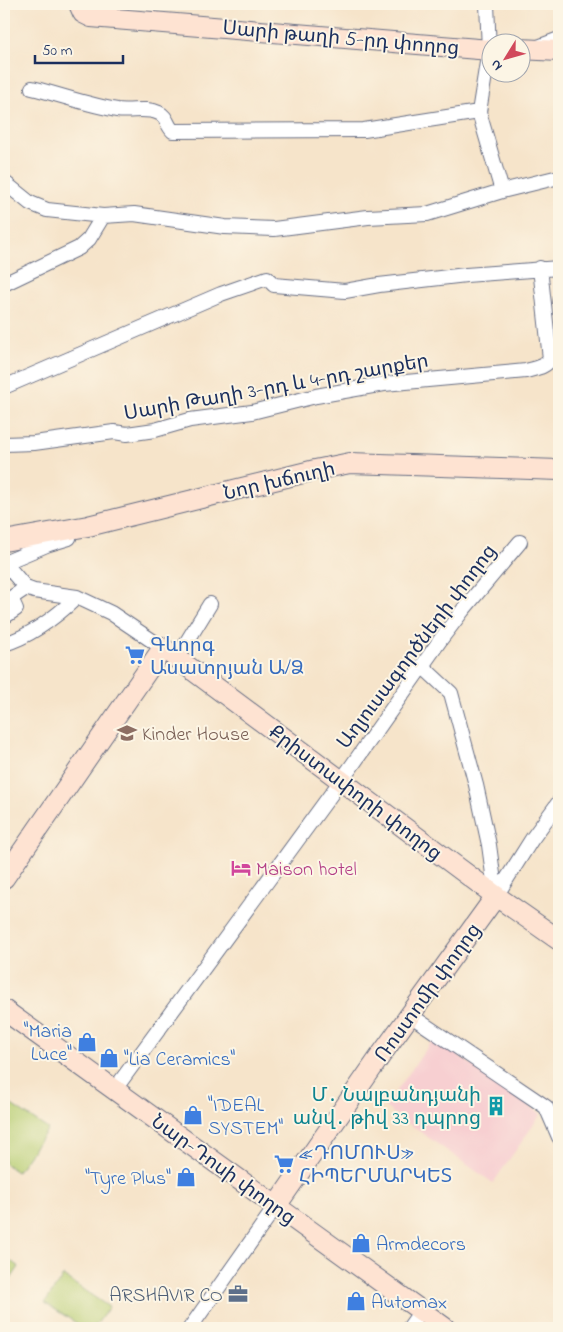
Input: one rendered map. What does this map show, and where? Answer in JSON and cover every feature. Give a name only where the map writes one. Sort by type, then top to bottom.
[{"type":"street","name":"Սարի թաղի 5-րդ փողոց","points":[[79,4],[83,13],[91,16],[480,49]]},
{"type":"street","points":[[487,4],[489,32]]},
{"type":"street","points":[[530,48],[559,39]]},
{"type":"street","points":[[530,49],[559,51]]},
{"type":"street","points":[[484,82],[479,112],[502,191]]},
{"type":"street","points":[[32,88],[80,103],[120,110],[154,110],[162,114],[169,128],[173,131],[364,130],[479,112]]},
{"type":"street","points":[[4,182],[30,203],[47,210],[103,216],[134,214],[225,227],[274,229],[368,217],[427,214],[502,191],[559,177]]},
{"type":"street","points":[[4,284],[79,248],[89,238],[103,216]]},
{"type":"street","points":[[4,387],[221,294],[267,278],[274,285],[345,291],[379,285],[540,268],[559,268]]},
{"type":"street","name":"Սարի Թաղի 3-րդ և 4-րդ շարքեր","points":[[4,444],[34,443],[114,432],[127,434],[155,430],[190,420],[252,412],[316,396],[384,384],[526,371],[543,366],[548,363],[550,358],[540,268]]},
{"type":"street","name":"Նոր խճուղի","points":[[4,541],[88,526],[350,463],[559,470]]},
{"type":"street","points":[[4,617],[16,609],[12,598],[26,588],[4,562],[70,537],[88,526]]},
{"type":"street","name":"Աղյուսագործների փողոց","points":[[115,1089],[463,610],[520,542]]},
{"type":"street","name":"Քրիստափորի փողոց","points":[[26,588],[34,591],[77,596],[112,613],[170,653],[496,896],[559,940]]},
{"type":"street","points":[[4,644],[28,634],[62,611],[77,596]]},
{"type":"street","points":[[4,878],[170,653],[210,604]]},
{"type":"street","points":[[422,666],[451,693],[476,785],[489,844],[496,896]]},
{"type":"street","name":"Ռոստոմի փողոց","points":[[190,1328],[496,896],[532,839],[559,802]]},
{"type":"street","name":"Նար-Դոսի փողոց","points":[[4,1010],[445,1328]]},
{"type":"street","points":[[410,1015],[546,1107],[559,1136]]},
{"type":"street","points":[[409,1328],[421,1311]]},
{"type":"shaded area","points":[[434,1038],[541,1114],[493,1183],[385,1107]]},
{"type":"green space","points":[[4,1100],[48,1129],[17,1172],[4,1163]]},
{"type":"green space","points":[[4,1256],[19,1267],[4,1289]]},
{"type":"green space","points":[[63,1276],[109,1307],[94,1328],[84,1328],[45,1303]]},
{"type":"place","name":"Գևորգ Ասատրյան Ա/Ձ","points":[[135,655]]},
{"type":"place","name":"Kinder House","points":[[127,733]]},
{"type":"place","name":"Maison hotel","points":[[241,868]]},
{"type":"place","name":"\"Maria Luce\"","points":[[87,1042]]},
{"type":"place","name":"\"Lia Ceramics\"","points":[[109,1058]]},
{"type":"place","name":"Մ․ Նալբանդյանի անվ․ թիվ 33 դպրոց","points":[[496,1106]]},
{"type":"place","name":"\"IDEAL SYSTEM\"","points":[[193,1115]]},
{"type":"place","name":"«ԴՈՄՈՒՍ» ՀԻՊԵՐՄԱՐԿԵՏ","points":[[284,1164]]},
{"type":"place","name":"\"Tyre Plus\"","points":[[186,1177]]},
{"type":"place","name":"Armdecors","points":[[361,1243]]},
{"type":"place","name":"ARSHAVIR CO","points":[[238,1294]]},
{"type":"place","name":"Automax","points":[[356,1301]]}]
